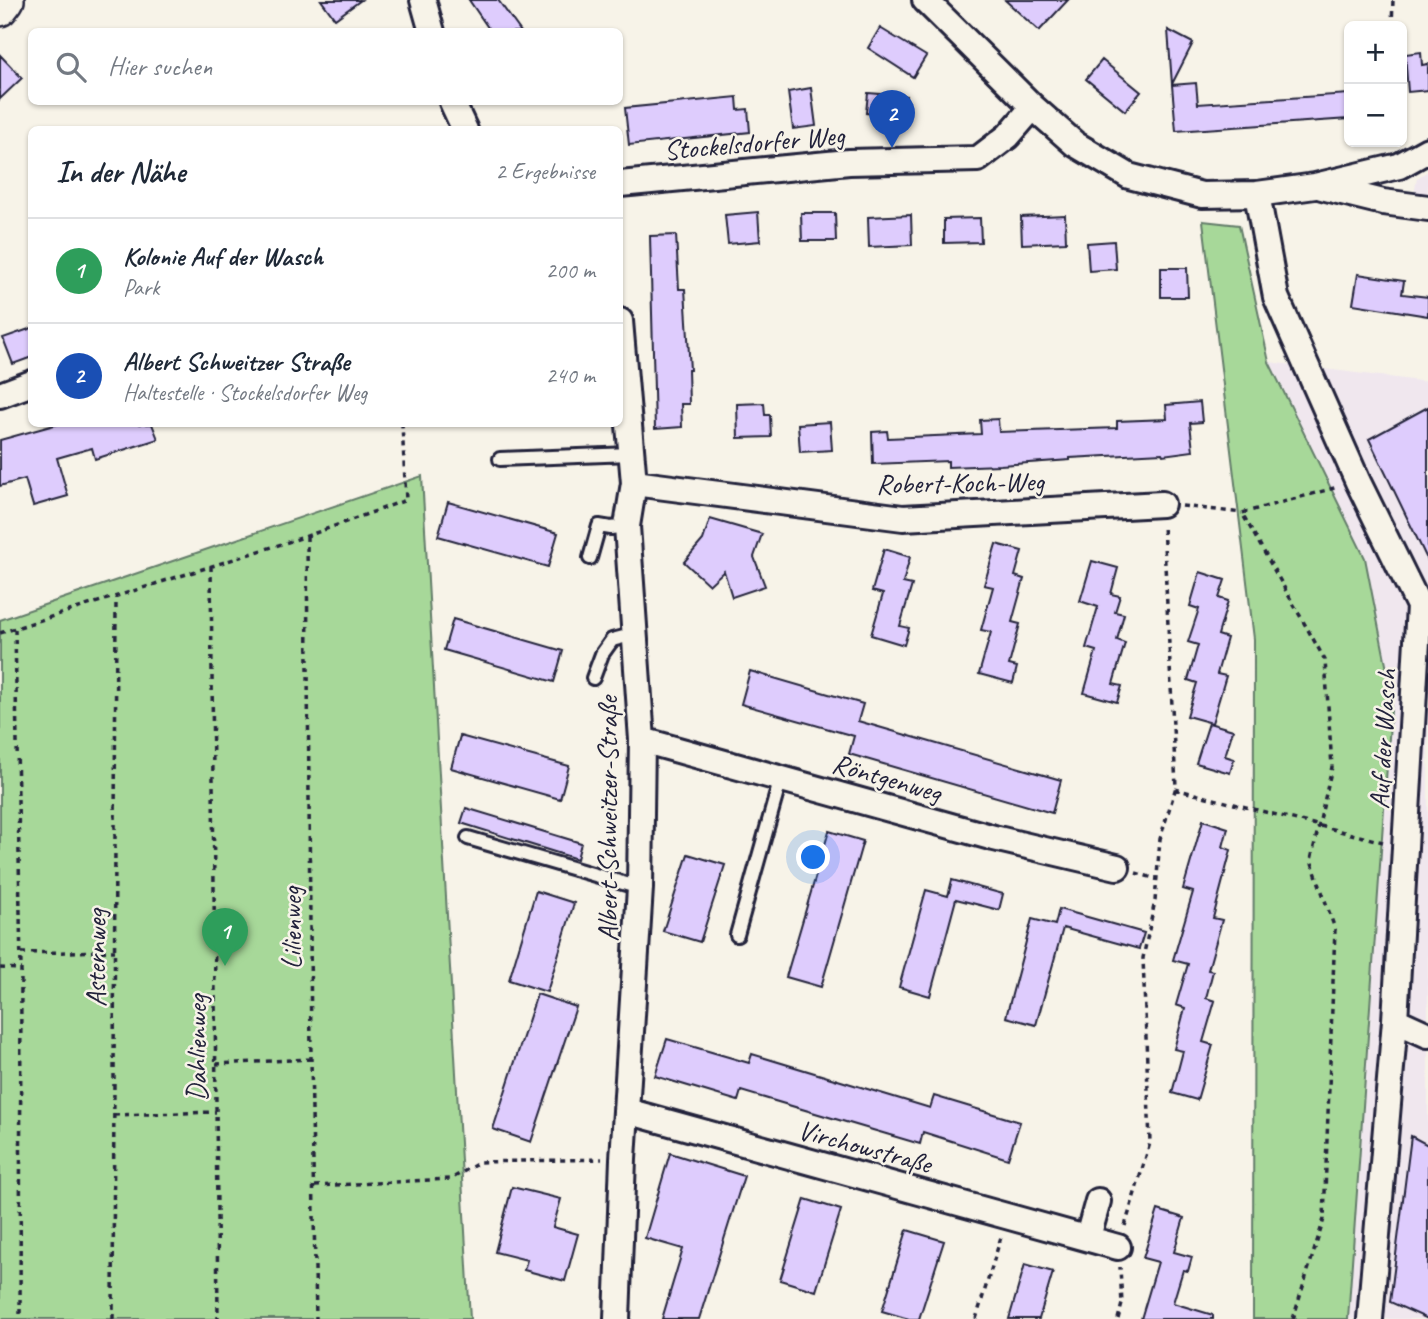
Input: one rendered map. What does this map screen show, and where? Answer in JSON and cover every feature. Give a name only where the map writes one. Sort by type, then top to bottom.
[{"type":"street","points":[[0,9],[7,0]]},
{"type":"street","points":[[423,0],[431,28]]},
{"type":"street","points":[[925,0],[1033,107],[1075,144],[1129,176],[1202,195],[1257,194],[1315,186],[1399,166],[1428,150]]},
{"type":"street","points":[[453,105],[463,126]]},
{"type":"street","name":"Stockelsdorfer Weg","points":[[623,184],[849,162],[978,159],[1008,136],[1033,107]]},
{"type":"street","points":[[1315,186],[1384,202],[1428,208]]},
{"type":"street","name":"Auf der Wasch","points":[[1257,194],[1276,297],[1358,482],[1424,609],[1405,848],[1395,1020],[1370,1319]]},
{"type":"street","name":"Albert-Schweitzer-Straße","points":[[617,1319],[623,1159],[640,888],[642,740],[627,526],[634,483],[623,357]]},
{"type":"street","points":[[0,395],[28,384]]},
{"type":"street","name":"Robert-Koch-Weg","points":[[634,483],[903,518],[1162,504]]},
{"type":"street","name":"Röntgenweg","points":[[642,740],[994,838],[1117,867]]},
{"type":"street","points":[[1395,1020],[1428,1035]]},
{"type":"street","name":"Virchowstraße","points":[[627,1111],[1118,1247]]},
{"type":"street","points":[[1088,1237],[1098,1200]]},
{"type":"lane","points":[[500,458],[631,454]]},
{"type":"lane","points":[[590,558],[599,526],[627,526]]},
{"type":"lane","points":[[593,678],[602,654],[612,640],[635,634]]},
{"type":"lane","points":[[737,935],[781,778]]},
{"type":"lane","points":[[468,838],[640,888]]},
{"type":"path","points":[[1392,21],[1393,0]]},
{"type":"path","points":[[0,633],[307,536],[406,500],[401,427]]},
{"type":"path","points":[[1118,1319],[1122,1304],[1118,1247],[1150,1143],[1143,958],[1155,901],[1160,839],[1175,789],[1162,504],[1242,513],[1358,482]]},
{"type":"path","points":[[1242,513],[1325,660],[1332,768],[1311,860],[1335,929],[1324,1219],[1293,1319]]},
{"type":"path","name":"Lilienweg","points":[[307,536],[316,1319]]},
{"type":"path","name":"Dahlienweg","points":[[211,566],[218,1319]]},
{"type":"path","name":"Asternweg","points":[[113,1319],[116,598]]},
{"type":"path","points":[[15,629],[21,953],[20,1319]]},
{"type":"path","points":[[1175,789],[1405,848]]},
{"type":"path","points":[[21,953],[115,951]]},
{"type":"path","points":[[0,968],[21,969]]},
{"type":"path","points":[[216,1064],[311,1059]]},
{"type":"path","points":[[114,1115],[216,1112]]},
{"type":"path","points":[[315,1186],[451,1178],[480,1163],[590,1158]]},
{"type":"path","points":[[976,1319],[1007,1216]]},
{"type":"shaded area","points":[[1428,171],[1428,196],[1414,194],[1417,178]]},
{"type":"shaded area","points":[[1269,362],[1428,382],[1428,1319],[1348,1319],[1392,695]]},
{"type":"green space","points":[[1203,221],[1239,225],[1269,362],[1365,558],[1392,695],[1348,1319],[1253,1319],[1254,639]]},
{"type":"green space","points":[[422,476],[470,1319],[0,1319],[0,620]]},
{"type":"building","points":[[321,0],[361,0],[335,19]]},
{"type":"building","points":[[469,0],[498,0],[518,28],[488,28]]},
{"type":"building","points":[[1005,0],[1068,0],[1039,31]]},
{"type":"building","points":[[880,28],[926,56],[913,77],[868,48]]},
{"type":"building","points":[[1168,30],[1193,43],[1172,84]]},
{"type":"building","points":[[1421,52],[1422,65],[1428,64],[1428,90],[1408,92],[1407,54]]},
{"type":"building","points":[[0,55],[22,78],[0,99]]},
{"type":"building","points":[[1102,60],[1141,92],[1125,111],[1086,79]]},
{"type":"building","points":[[1196,83],[1198,104],[1344,94],[1344,119],[1176,131],[1172,85]]},
{"type":"building","points":[[811,88],[816,126],[793,129],[788,92]]},
{"type":"building","points":[[868,93],[906,96],[904,121],[883,119],[883,115],[866,113]]},
{"type":"building","points":[[737,97],[738,110],[748,109],[750,132],[629,145],[625,108]]},
{"type":"building","points":[[758,212],[760,241],[728,244],[725,215]]},
{"type":"building","points":[[801,213],[835,213],[836,241],[802,241]]},
{"type":"building","points":[[911,215],[912,245],[869,247],[868,217]]},
{"type":"building","points":[[1065,215],[1066,242],[1022,244],[1021,217]]},
{"type":"building","points":[[980,218],[981,242],[944,243],[944,219]]},
{"type":"building","points":[[676,235],[679,289],[685,289],[690,370],[689,404],[681,404],[682,427],[655,429],[650,236]]},
{"type":"building","points":[[1114,241],[1116,269],[1089,271],[1087,243]]},
{"type":"building","points":[[1161,268],[1187,268],[1188,297],[1161,297]]},
{"type":"building","points":[[1358,274],[1404,281],[1402,294],[1428,297],[1428,316],[1353,304]]},
{"type":"building","points":[[28,329],[28,358],[13,364],[3,338]]},
{"type":"building","points":[[1200,402],[1202,422],[1190,423],[1193,451],[1000,465],[948,467],[948,461],[873,464],[872,432],[887,431],[888,438],[981,434],[980,420],[998,419],[999,432],[1117,428],[1117,421],[1167,419],[1166,405]]},
{"type":"building","points":[[764,403],[765,415],[770,415],[771,437],[738,438],[737,404]]},
{"type":"building","points":[[1428,407],[1428,561],[1369,439]]},
{"type":"building","points":[[830,422],[832,450],[800,452],[798,424]]},
{"type":"building","points":[[47,427],[153,427],[158,439],[95,459],[92,448],[57,458],[68,496],[33,506],[25,479],[0,486],[0,440]]},
{"type":"building","points":[[448,502],[558,533],[548,567],[438,536]]},
{"type":"building","points":[[710,519],[762,534],[754,557],[765,586],[732,597],[724,571],[709,585],[684,562],[703,540]]},
{"type":"building","points":[[996,544],[1022,551],[1015,576],[1024,579],[1012,622],[1020,624],[1009,665],[1017,667],[1013,683],[979,674],[991,632],[981,630],[993,587],[984,585]]},
{"type":"building","points":[[884,549],[910,557],[903,583],[912,585],[900,626],[909,628],[904,645],[871,635],[883,594],[872,591]]},
{"type":"building","points":[[1092,561],[1118,568],[1111,594],[1120,596],[1115,612],[1124,614],[1117,640],[1125,643],[1113,684],[1122,686],[1117,702],[1084,693],[1096,651],[1086,648],[1098,607],[1080,601]]},
{"type":"building","points":[[1200,572],[1225,580],[1219,598],[1228,601],[1218,635],[1227,638],[1217,674],[1226,676],[1212,723],[1187,716],[1197,683],[1188,680],[1198,645],[1188,642],[1199,609],[1190,606]]},
{"type":"building","points":[[453,619],[563,651],[554,682],[444,650]]},
{"type":"building","points":[[750,671],[863,704],[858,721],[1061,780],[1052,813],[849,754],[854,736],[741,704]]},
{"type":"building","points":[[1209,723],[1233,730],[1225,756],[1234,759],[1230,773],[1196,763]]},
{"type":"building","points":[[460,736],[569,766],[560,799],[451,768]]},
{"type":"building","points":[[466,808],[581,843],[577,859],[461,823]]},
{"type":"building","points":[[1203,820],[1228,828],[1223,847],[1231,850],[1213,918],[1222,920],[1208,970],[1213,971],[1206,998],[1215,1001],[1203,1042],[1213,1045],[1197,1100],[1172,1093],[1183,1051],[1174,1049],[1185,1008],[1176,1005],[1188,964],[1173,960],[1193,892],[1183,889]]},
{"type":"building","points":[[829,831],[863,841],[821,987],[786,977]]},
{"type":"building","points":[[688,854],[725,865],[700,942],[663,931]]},
{"type":"building","points":[[952,880],[1003,894],[999,910],[956,899],[930,996],[899,987],[926,890],[948,896]]},
{"type":"building","points":[[536,891],[574,903],[547,992],[509,980]]},
{"type":"building","points":[[1059,909],[1144,933],[1139,949],[1063,928],[1036,1025],[1006,1017],[1032,919],[1055,925]]},
{"type":"building","points":[[537,994],[576,1007],[531,1142],[493,1129]]},
{"type":"building","points":[[667,1039],[749,1063],[752,1054],[930,1108],[934,1096],[1020,1122],[1008,1159],[923,1132],[920,1144],[741,1091],[738,1101],[655,1076]]},
{"type":"building","points":[[1411,1136],[1428,1145],[1428,1319],[1390,1302]]},
{"type":"building","points":[[670,1153],[744,1176],[699,1319],[662,1319],[683,1249],[645,1238]]},
{"type":"building","points":[[512,1187],[561,1199],[553,1227],[578,1234],[565,1281],[524,1270],[527,1260],[495,1252]]},
{"type":"building","points":[[805,1199],[841,1210],[816,1291],[780,1280]]},
{"type":"building","points":[[1158,1210],[1184,1218],[1174,1252],[1192,1257],[1188,1271],[1183,1270],[1173,1303],[1213,1315],[1213,1319],[1141,1319],[1158,1262],[1143,1258]]},
{"type":"building","points":[[907,1230],[944,1241],[919,1319],[909,1319],[882,1311]]},
{"type":"building","points":[[1025,1264],[1053,1272],[1039,1319],[1009,1319]]},
{"type":"place","name":"Albert Schweitzer Straße","points":[[892,148]]},
{"type":"place","name":"Kolonie Auf der Wasch","points":[[225,966]]}]
